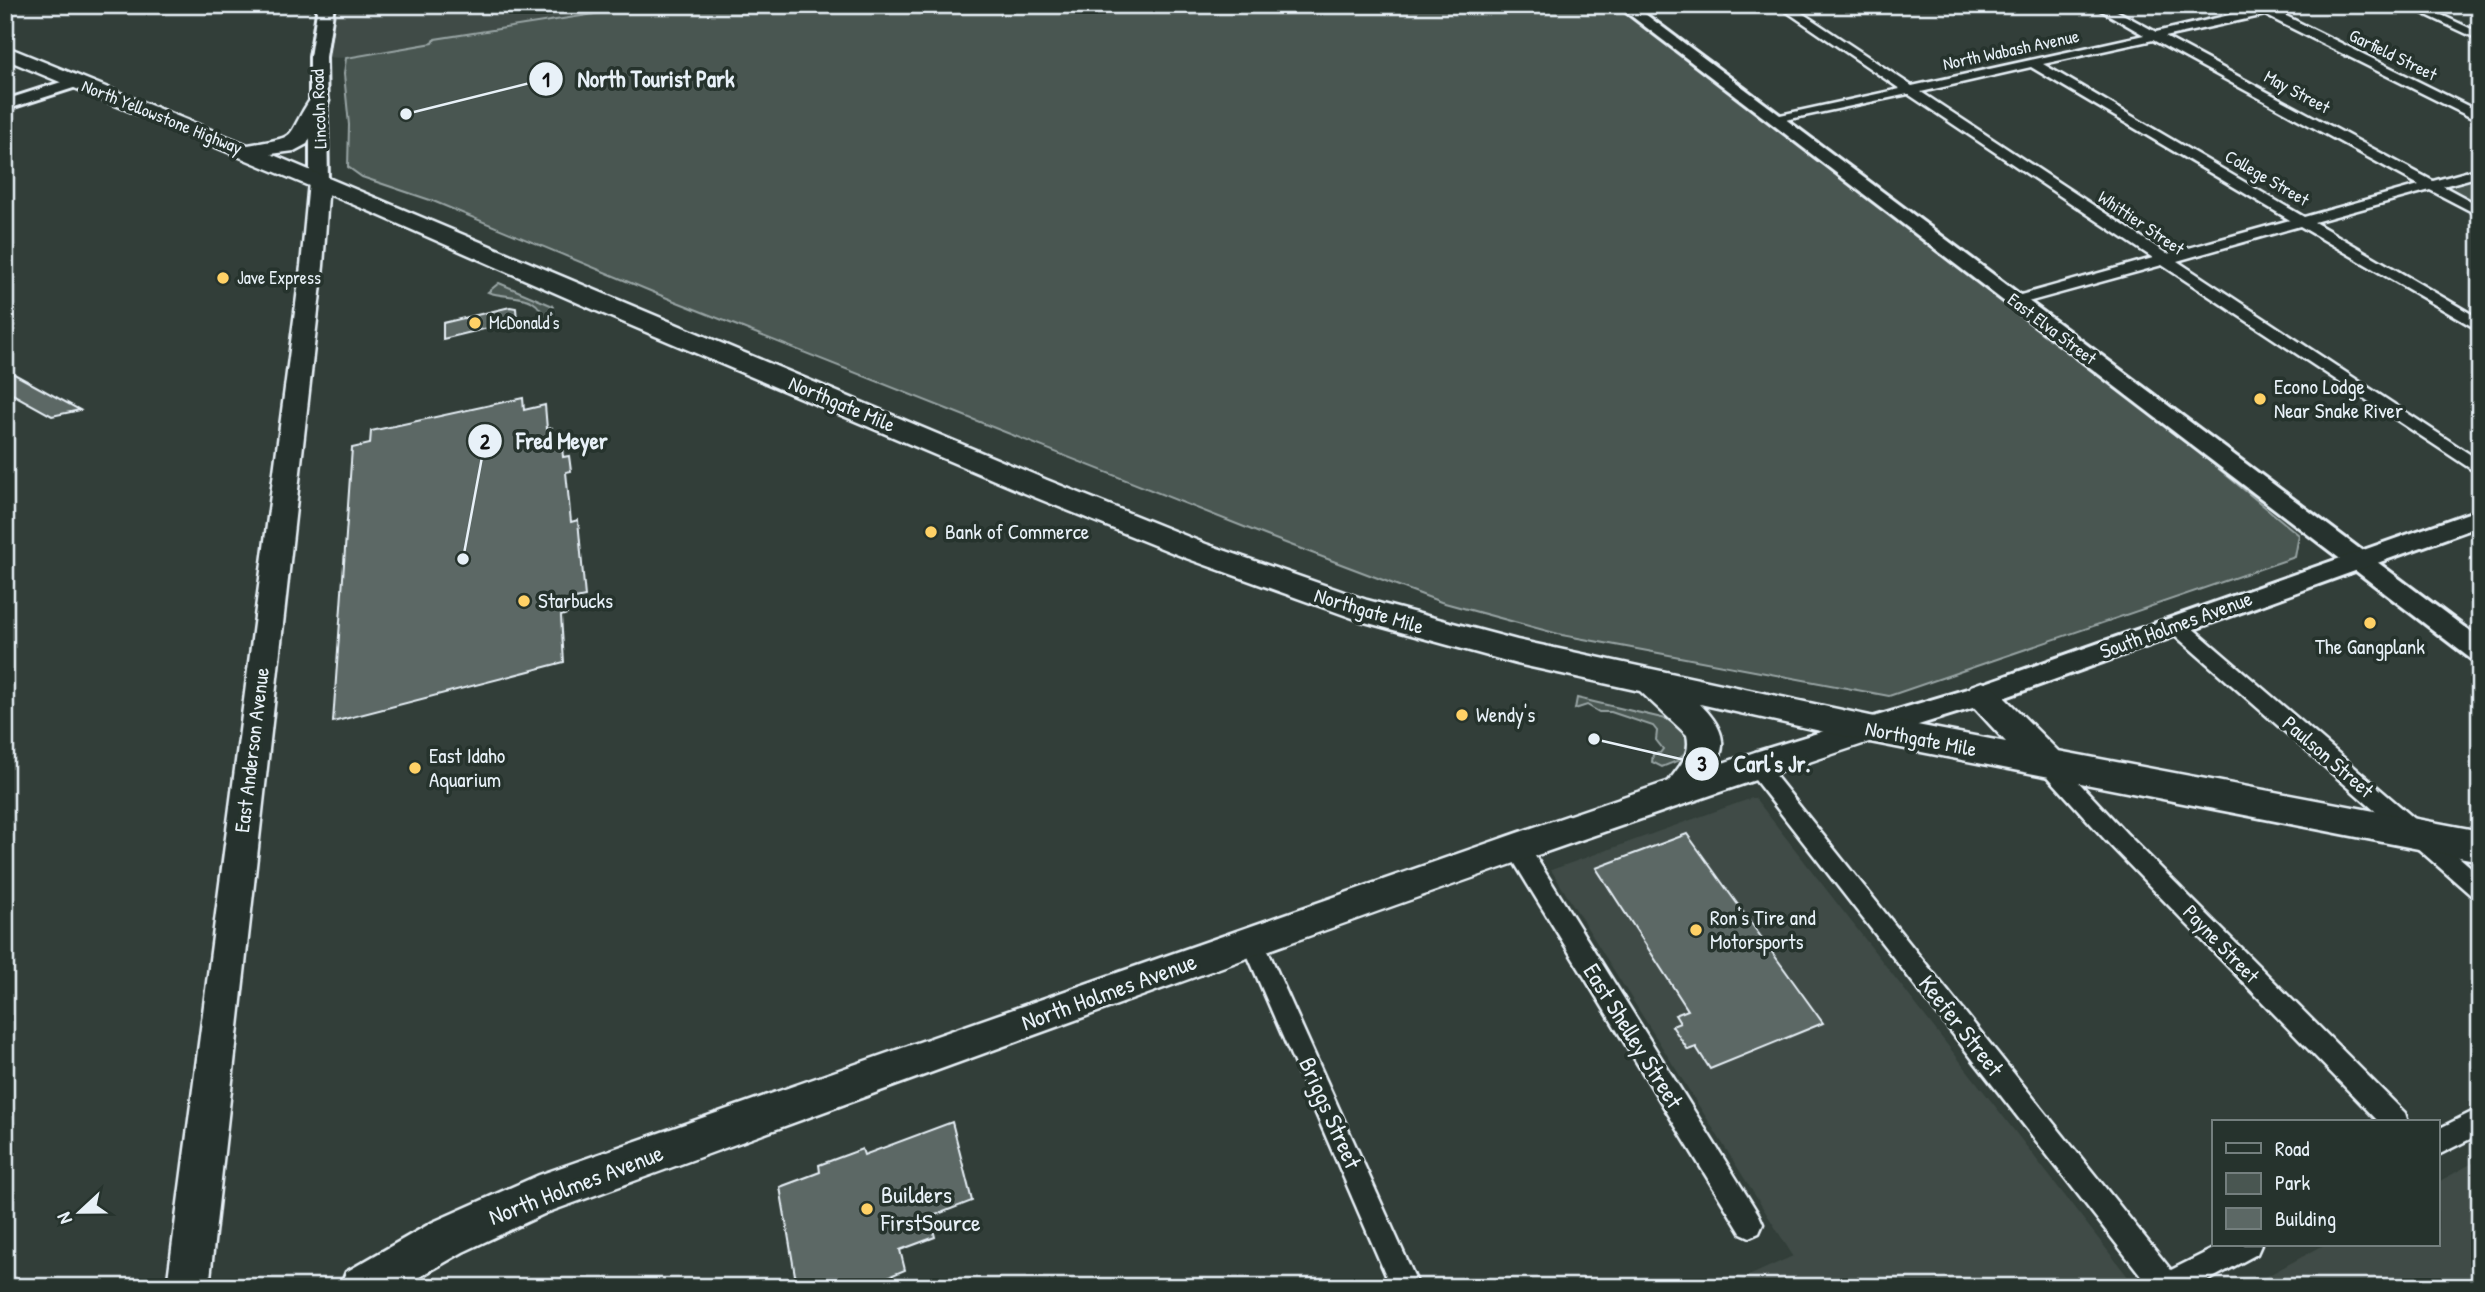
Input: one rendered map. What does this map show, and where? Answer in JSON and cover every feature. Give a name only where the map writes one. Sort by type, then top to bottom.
[{"type":"highway","name":"North Yellowstone Highway","points":[[5,52],[244,151],[318,197]]},
{"type":"highway","points":[[244,151],[286,146],[300,140],[319,101]]},
{"type":"highway","name":"Northgate Mile","points":[[318,197],[608,307],[1037,487],[1221,560],[1387,618],[1517,653],[1870,729],[2480,846]]},
{"type":"highway","points":[[1646,681],[1678,705],[1701,727],[1708,740],[1708,748],[1697,773],[1680,791]]},
{"type":"highway","points":[[1982,695],[2049,764]]},
{"type":"main road","name":"Lincoln Road","points":[[318,197],[318,57],[326,5]]},
{"type":"main road","name":"East Anderson Avenue","points":[[188,1287],[318,197]]},
{"type":"main road","name":"South Holmes Avenue","points":[[1870,729],[1982,695],[2480,517]]},
{"type":"main road","name":"North Holmes Avenue","points":[[361,1287],[448,1237],[539,1195],[1252,940],[1755,765],[1870,729]]},
{"type":"street","name":"East Elva Street","points":[[1623,5],[2480,652]]},
{"type":"street","name":"Whittier Street","points":[[1783,5],[2480,470]]},
{"type":"street","name":"May Street","points":[[2097,5],[2480,212]]},
{"type":"street","name":"Garfield Street","points":[[2254,5],[2480,117]]},
{"type":"street","name":"North Wabash Avenue","points":[[1775,120],[2295,5]]},
{"type":"street","points":[[2410,5],[2480,37]]},
{"type":"street","name":"College Street","points":[[2034,64],[2480,326]]},
{"type":"street","points":[[5,105],[77,82]]},
{"type":"street","points":[[2015,301],[2480,172]]},
{"type":"street","name":"Paulson Street","points":[[2176,625],[2480,889]]},
{"type":"street","name":"Payne Street","points":[[2049,764],[2118,839],[2394,1120]]},
{"type":"street","name":"Keefer Street","points":[[1755,765],[2167,1287]]},
{"type":"street","name":"East Shelley Street","points":[[1517,848],[1750,1224]]},
{"type":"street","name":"Briggs Street","points":[[1252,940],[1405,1287]]},
{"type":"street","points":[[2440,1141],[2480,1120]]},
{"type":"street","points":[[2167,1287],[2246,1246]]},
{"type":"shaded area","points":[[326,5],[592,5],[594,14],[435,39],[433,43],[346,58],[318,57]]},
{"type":"shaded area","points":[[1755,798],[2136,1287],[1724,1287],[1793,1256],[1551,870]]},
{"type":"shaded area","points":[[2480,1159],[2480,1287],[2247,1287],[2322,1246],[2440,1246],[2440,1181]]},
{"type":"green space","points":[[652,5],[1623,5],[2015,301],[2299,535],[2295,557],[1889,696],[1562,635],[1441,602],[1267,536],[672,300],[433,201],[362,177],[348,167],[349,125],[344,74],[346,58],[433,43],[435,39]]},
{"type":"green space","points":[[2480,173],[2480,212],[2432,186]]},
{"type":"green space","points":[[499,283],[553,306],[554,320],[544,322],[542,312],[530,301],[488,292]]},
{"type":"green space","points":[[1577,698],[1666,719],[1687,732],[1690,749],[1677,761],[1662,767],[1652,762],[1653,754],[1660,753],[1663,749],[1656,740],[1657,731],[1653,726],[1611,712],[1599,712],[1587,705],[1575,709]]},
{"type":"building","name":"McDonald's","points":[[510,307],[516,308],[517,321],[443,339],[443,323]]},
{"type":"building","points":[[5,369],[80,410],[52,416],[5,390]]},
{"type":"building","points":[[523,398],[524,410],[545,405],[547,429],[552,428],[553,438],[561,436],[563,457],[569,456],[571,471],[566,472],[571,522],[578,520],[585,597],[566,601],[567,614],[561,616],[564,662],[333,722],[352,448],[370,444],[371,431]]},
{"type":"building","name":"Ron's Tire and Motorsports","points":[[1687,834],[1823,1023],[1710,1069],[1696,1047],[1688,1050],[1672,1026],[1680,1023],[1675,1015],[1688,1010],[1596,868]]},
{"type":"building","name":"Builders FirstSource","points":[[952,1122],[972,1201],[930,1217],[935,1237],[900,1250],[905,1270],[864,1287],[797,1287],[780,1187],[820,1172],[819,1165],[862,1149],[864,1155]]},
{"type":"place","name":"North Tourist Park","points":[[406,114]]},
{"type":"place","name":"Jave Express","points":[[223,278]]},
{"type":"place","name":"McDonald's","points":[[475,323]]},
{"type":"place","name":"Econo Lodge Near Snake River","points":[[2260,399]]},
{"type":"place","name":"Bank of Commerce","points":[[931,532]]},
{"type":"place","name":"Fred Meyer","points":[[463,559]]},
{"type":"place","name":"Starbucks","points":[[524,601]]},
{"type":"place","name":"The Gangplank","points":[[2370,623]]},
{"type":"place","name":"Wendy's","points":[[1462,715]]},
{"type":"place","name":"Carl's Jr.","points":[[1594,739]]},
{"type":"place","name":"East Idaho Aquarium","points":[[415,768]]},
{"type":"place","name":"Ron's Tire and Motorsports","points":[[1696,930]]},
{"type":"place","name":"Builders FirstSource","points":[[867,1209]]}]
